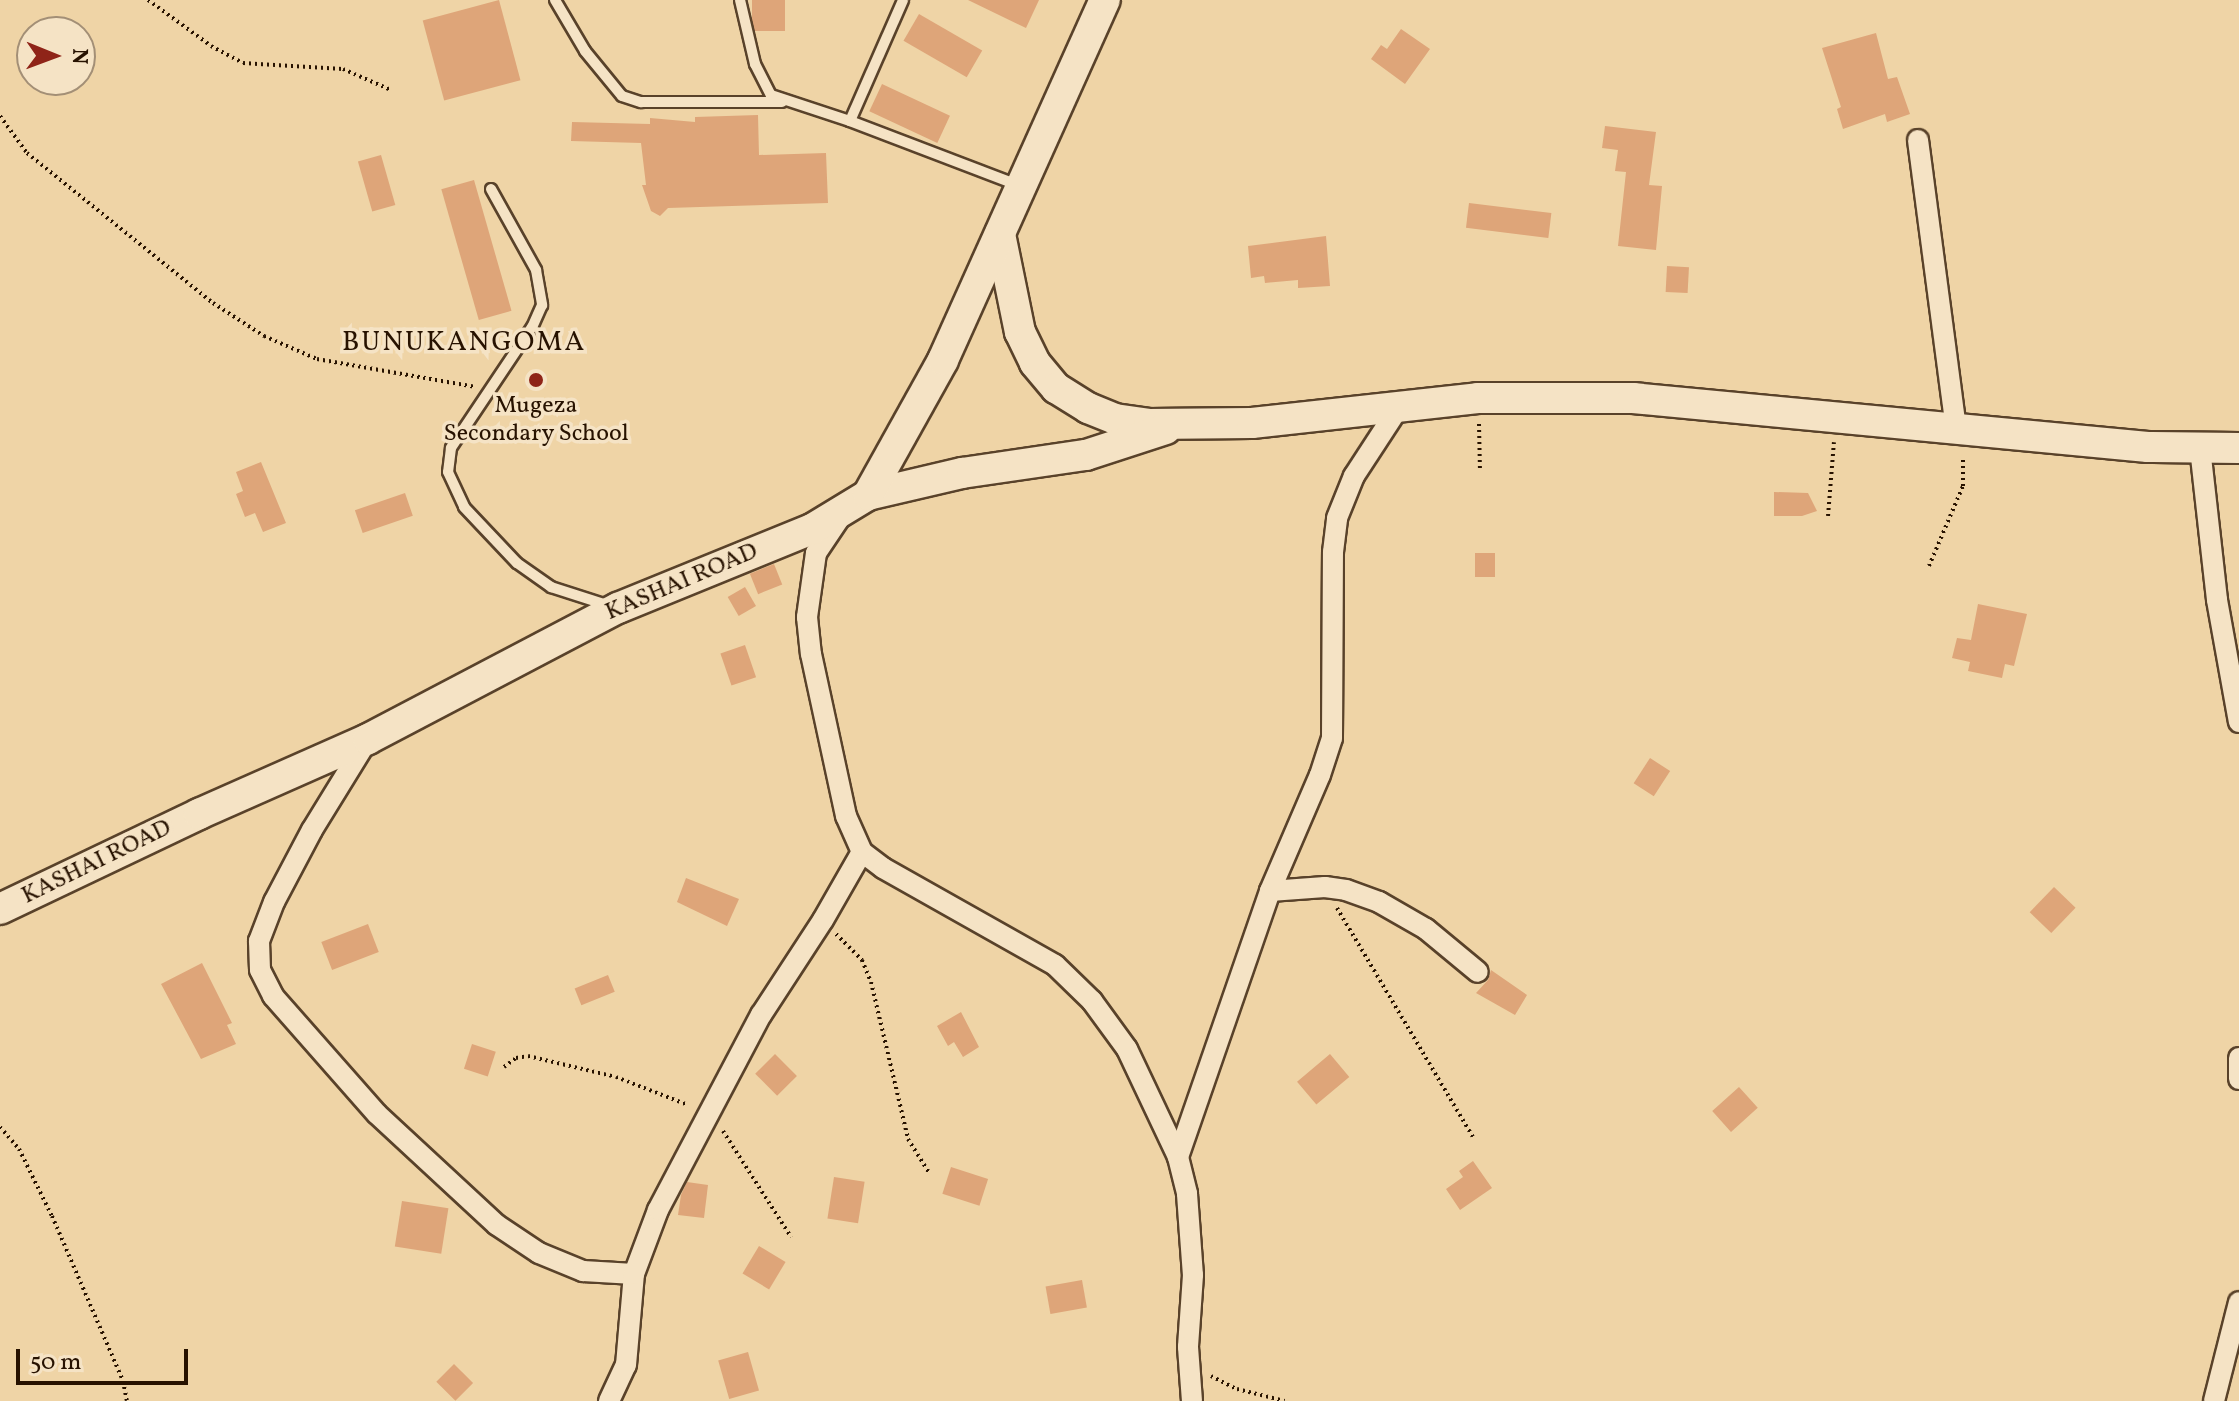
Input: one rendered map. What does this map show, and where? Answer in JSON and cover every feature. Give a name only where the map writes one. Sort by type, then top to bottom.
[{"type":"street","points":[[1105,0],[943,360],[856,504],[816,553],[807,617],[840,793],[862,852],[903,880],[1055,965],[1092,1001],[1127,1049],[1178,1157],[1191,1233],[1189,1362],[1192,1401]]},
{"type":"street","points":[[1918,140],[1956,427]]},
{"type":"street","points":[[1000,234],[1020,332],[1035,363],[1056,388],[1088,408],[1115,419],[1181,424],[1252,423],[1478,398],[1633,398],[2148,447],[2239,448]]},
{"type":"street","points":[[1178,1157],[1270,891],[1320,775],[1332,738],[1333,552],[1337,518],[1354,476],[1399,407]]},
{"type":"street","name":"KASHAI ROAD","points":[[0,909],[199,814],[368,739],[618,608],[856,504],[962,473],[1086,455],[1181,424]]},
{"type":"street","points":[[2200,448],[2217,600],[2239,722]]},
{"type":"street","points":[[368,739],[312,830],[274,902],[259,941],[260,970],[282,1007],[377,1114],[497,1225],[539,1253],[583,1271],[634,1274]]},
{"type":"street","points":[[609,1401],[626,1365],[634,1274],[658,1210],[761,1015],[823,920],[862,852]]},
{"type":"street","points":[[1270,891],[1325,887],[1346,890],[1379,902],[1426,929],[1478,972]]},
{"type":"street","points":[[2239,1058],[2239,1079]]},
{"type":"street","points":[[2214,1401],[2239,1302]]},
{"type":"lane","points":[[555,0],[585,51],[622,96],[641,102],[783,102]]},
{"type":"lane","points":[[740,0],[755,64],[771,95],[783,102],[850,121],[1023,187]]},
{"type":"lane","points":[[850,121],[903,0]]},
{"type":"lane","points":[[491,189],[536,270],[542,305],[532,327],[451,448],[448,472],[464,507],[517,563],[551,587],[618,608]]},
{"type":"path","points":[[148,0],[211,46],[243,63],[343,69],[391,90]]},
{"type":"path","points":[[0,116],[27,153],[213,303],[264,336],[317,359],[489,389]]},
{"type":"path","points":[[1478,398],[1480,470]]},
{"type":"path","points":[[1828,516],[1836,419]]},
{"type":"path","points":[[1929,566],[1963,486],[1964,461],[1956,427]]},
{"type":"path","points":[[1325,887],[1473,1137]]},
{"type":"path","points":[[823,920],[862,960],[871,982],[908,1139],[929,1173]]},
{"type":"path","points":[[504,1067],[516,1058],[528,1056],[616,1077],[710,1114],[740,1152],[791,1237]]},
{"type":"path","points":[[0,1127],[19,1149],[52,1216],[123,1381],[127,1401]]},
{"type":"path","points":[[1189,1362],[1222,1383],[1285,1401]]},
{"type":"building","points":[[499,0],[520,80],[444,101],[423,20]]},
{"type":"building","points":[[752,0],[785,0],[785,31],[752,31]]},
{"type":"building","points":[[968,0],[1039,0],[1026,28]]},
{"type":"building","points":[[919,14],[982,50],[967,77],[904,41]]},
{"type":"building","points":[[1401,29],[1430,49],[1405,84],[1371,59],[1381,45],[1387,49]]},
{"type":"building","points":[[1876,33],[1888,79],[1897,77],[1910,114],[1887,122],[1885,114],[1843,129],[1837,109],[1841,107],[1822,48]]},
{"type":"building","points":[[882,84],[950,116],[937,143],[869,111]]},
{"type":"building","points":[[758,115],[759,155],[826,153],[828,203],[668,208],[660,216],[651,211],[642,185],[646,185],[641,143],[571,141],[572,122],[650,124],[650,118],[695,122],[695,117]]},
{"type":"building","points":[[1605,126],[1656,132],[1649,185],[1662,186],[1656,250],[1618,246],[1626,172],[1615,171],[1618,150],[1602,148]]},
{"type":"building","points":[[381,155],[395,205],[372,212],[358,162]]},
{"type":"building","points":[[474,180],[511,311],[479,320],[441,189]]},
{"type":"building","points":[[1469,203],[1551,213],[1548,238],[1466,228]]},
{"type":"building","points":[[1326,236],[1330,286],[1298,288],[1298,280],[1265,283],[1264,276],[1251,278],[1248,246]]},
{"type":"building","points":[[1667,266],[1689,267],[1688,293],[1666,292]]},
{"type":"building","points":[[261,462],[286,523],[263,532],[255,513],[245,517],[236,494],[243,491],[236,472]]},
{"type":"building","points":[[1774,492],[1808,493],[1817,511],[1802,516],[1774,516]]},
{"type":"building","points":[[405,493],[413,516],[363,533],[355,510]]},
{"type":"building","points":[[1475,553],[1495,553],[1495,577],[1475,577]]},
{"type":"building","points":[[774,564],[782,584],[758,594],[750,574]]},
{"type":"building","points":[[745,587],[756,606],[739,616],[728,597]]},
{"type":"building","points":[[1978,604],[2027,614],[2014,666],[2005,664],[2002,678],[1968,671],[1970,662],[1952,658],[1957,638],[1971,640]]},
{"type":"building","points":[[745,645],[756,677],[731,686],[720,653]]},
{"type":"building","points":[[1650,758],[1670,771],[1654,796],[1634,783]]},
{"type":"building","points":[[686,878],[739,899],[727,926],[677,902]]},
{"type":"building","points":[[2054,887],[2076,908],[2051,933],[2030,912]]},
{"type":"building","points":[[368,924],[379,952],[332,970],[321,942]]},
{"type":"building","points":[[202,963],[232,1023],[227,1025],[236,1044],[201,1059],[161,984]]},
{"type":"building","points":[[1491,970],[1527,995],[1515,1015],[1476,993],[1488,980]]},
{"type":"building","points":[[608,975],[615,992],[581,1005],[575,988]]},
{"type":"building","points":[[961,1012],[979,1047],[963,1057],[954,1042],[948,1046],[937,1026]]},
{"type":"building","points":[[472,1044],[496,1052],[488,1076],[464,1069]]},
{"type":"building","points":[[775,1054],[797,1076],[777,1096],[755,1074]]},
{"type":"building","points":[[1330,1054],[1349,1077],[1316,1105],[1297,1082]]},
{"type":"building","points":[[1739,1087],[1758,1108],[1731,1132],[1712,1111]]},
{"type":"building","points":[[1473,1161],[1492,1188],[1460,1210],[1446,1189],[1463,1177],[1459,1171]]},
{"type":"building","points":[[951,1167],[988,1179],[979,1206],[942,1194]]},
{"type":"building","points":[[834,1177],[865,1182],[858,1223],[827,1218]]},
{"type":"building","points":[[687,1182],[708,1185],[704,1218],[678,1215]]},
{"type":"building","points":[[402,1201],[448,1208],[441,1254],[395,1246]]},
{"type":"building","points":[[759,1246],[786,1262],[769,1289],[743,1273]]},
{"type":"building","points":[[1082,1280],[1087,1308],[1050,1314],[1046,1286]]},
{"type":"building","points":[[748,1352],[759,1390],[729,1399],[718,1361]]},
{"type":"building","points":[[454,1364],[473,1383],[455,1401],[436,1382]]},
{"type":"place","name":"Mugeza Secondary School","points":[[536,380]]},
{"type":"district","name":"BUNUKANGOMA","points":[[464,343]]}]
